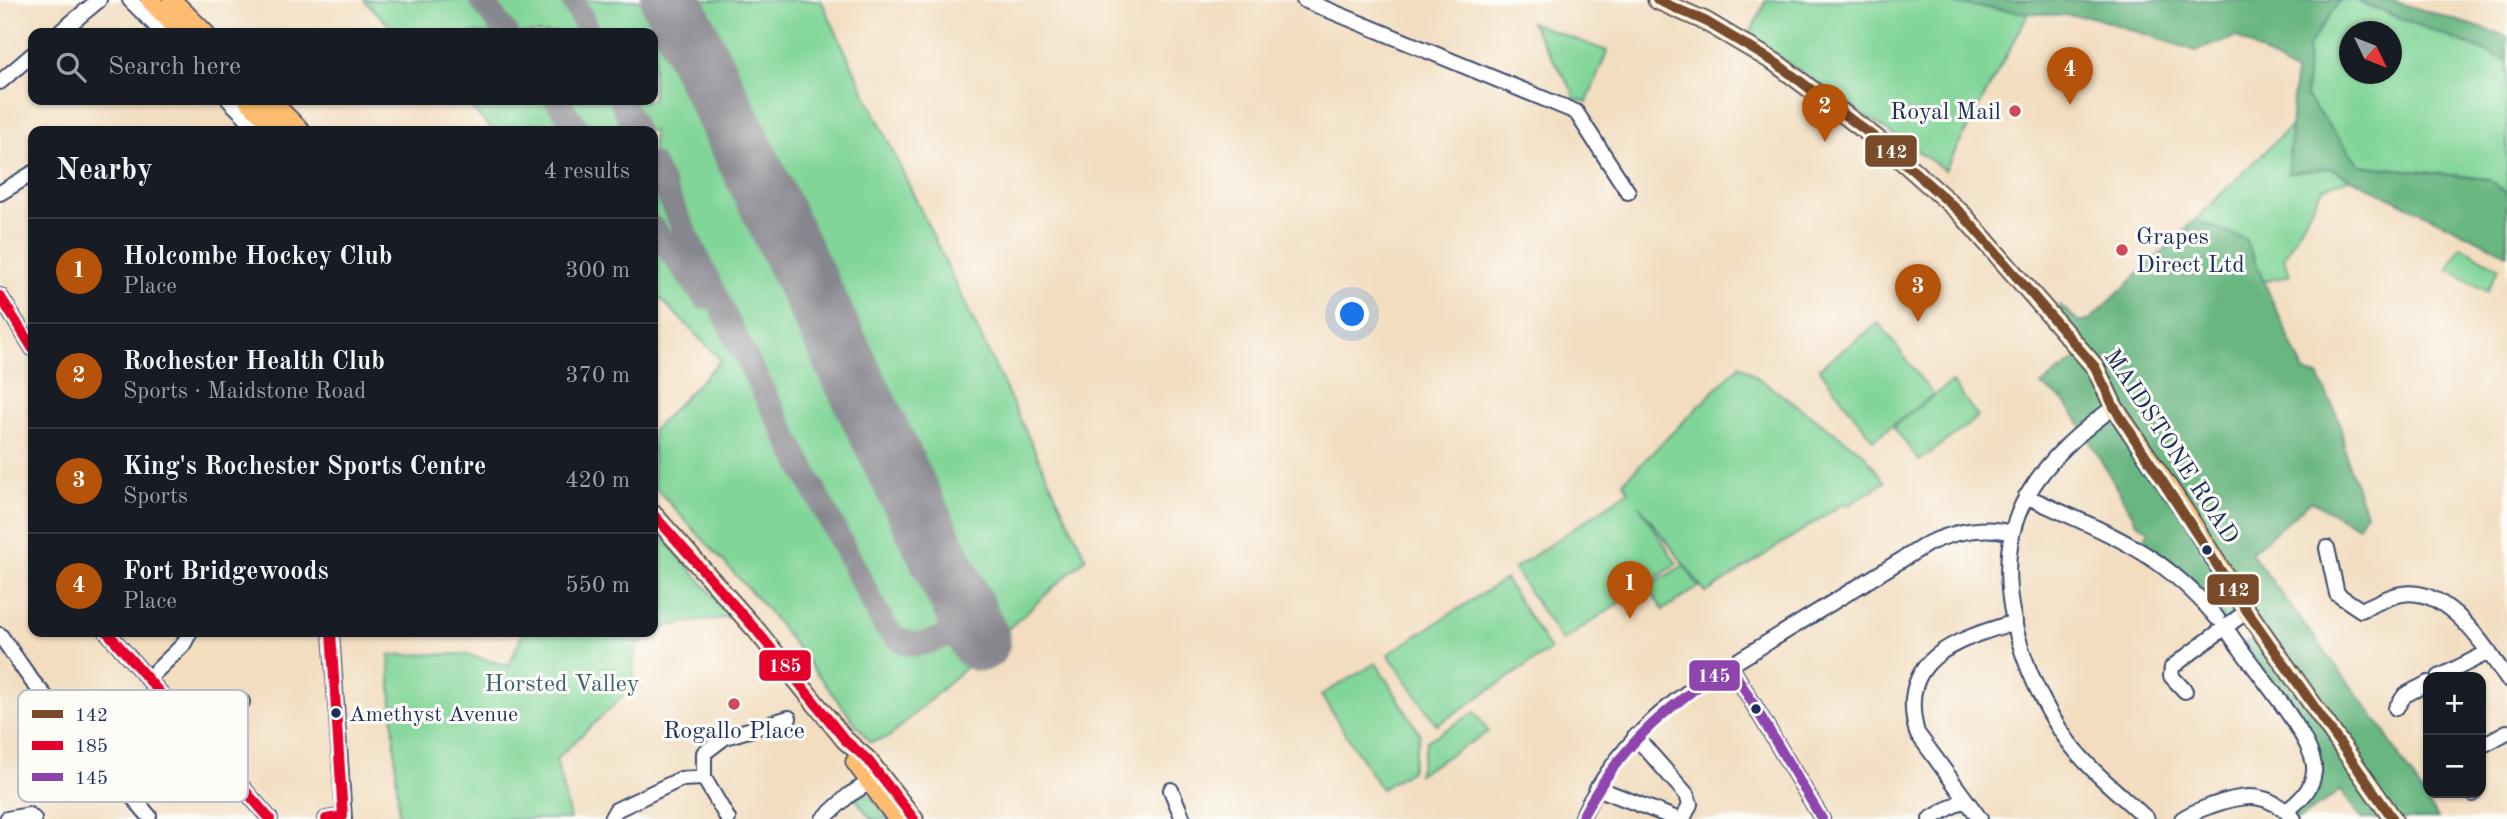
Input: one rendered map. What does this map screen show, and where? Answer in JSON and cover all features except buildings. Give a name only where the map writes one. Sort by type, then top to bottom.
[{"type":"main road","points":[[150,0],[177,28]]},
{"type":"main road","points":[[172,0],[200,28]]},
{"type":"main road","name":"MAIDSTONE ROAD","points":[[1657,0],[1705,21],[1776,63],[1866,130],[1962,214],[2095,368],[2114,407],[2247,611],[2393,819]]},
{"type":"main road","points":[[253,105],[274,126]]},
{"type":"main road","points":[[275,105],[296,126]]},
{"type":"main road","points":[[658,520],[752,626],[845,740],[868,760],[914,819]]},
{"type":"main road","points":[[845,740],[852,758],[897,819]]},
{"type":"street","points":[[65,28],[99,0]]},
{"type":"street","points":[[130,0],[158,28]]},
{"type":"street","points":[[1304,0],[1576,112],[1628,192]]},
{"type":"street","points":[[1,80],[28,58]]},
{"type":"street","points":[[234,105],[255,126]]},
{"type":"street","points":[[0,193],[28,176]]},
{"type":"street","points":[[0,296],[28,341]]},
{"type":"street","points":[[2114,407],[2088,426],[2054,458],[2026,496],[2012,533],[2010,580],[2015,622],[2031,678],[2068,741],[2147,819]]},
{"type":"street","points":[[2026,496],[2140,548],[2187,586],[2217,618]]},
{"type":"street","points":[[1581,819],[1597,788],[1635,736],[1667,706],[1929,543],[1957,533],[1984,529],[2012,533]]},
{"type":"street","points":[[2327,548],[2337,594],[2361,610],[2402,594],[2423,595],[2446,606],[2489,652],[2507,680]]},
{"type":"street","points":[[2185,691],[2171,676],[2172,667],[2247,611]]},
{"type":"street","points":[[1980,819],[1917,733],[1913,719],[1915,687],[1934,654],[1956,642],[2015,622]]},
{"type":"street","points":[[2182,819],[2191,813],[2247,795],[2270,799],[2290,815],[2312,783],[2313,757],[2290,717],[2230,634]]},
{"type":"street","points":[[0,635],[40,690]]},
{"type":"street","points":[[111,637],[157,690]]},
{"type":"street","points":[[148,679],[183,645],[187,637]]},
{"type":"street","points":[[326,819],[344,818],[331,637]]},
{"type":"street","points":[[2449,672],[2489,652]]},
{"type":"street","points":[[1730,665],[1822,819]]},
{"type":"street","points":[[2396,708],[2405,695],[2423,686]]},
{"type":"street","points":[[728,819],[704,778],[704,753],[713,743],[789,718]]},
{"type":"street","points":[[2486,743],[2507,732]]},
{"type":"street","points":[[1635,736],[1687,795],[1690,804],[1683,819]]},
{"type":"street","points":[[611,819],[616,810],[681,779],[704,778]]},
{"type":"street","points":[[823,819],[849,795],[870,782]]},
{"type":"street","points":[[1597,788],[1677,819]]},
{"type":"street","points":[[1171,790],[1183,819]]},
{"type":"street","points":[[248,794],[270,819]]},
{"type":"street","points":[[1930,819],[1965,799]]},
{"type":"street","points":[[138,802],[149,816]]},
{"type":"street","points":[[7,819],[29,815],[34,819]]},
{"type":"green space","points":[[364,0],[821,0],[1086,558],[889,737],[870,742],[765,607],[658,490],[658,425],[721,360],[658,296],[658,126],[489,126],[468,105],[658,105],[658,28],[392,28]]},
{"type":"green space","points":[[1766,0],[1925,0],[2029,13],[1945,170],[1749,36]]},
{"type":"green space","points":[[1925,0],[2340,0],[2308,47],[2306,97],[2360,165],[2488,179],[2507,193],[2507,254],[2330,168],[2288,173],[2295,73],[2237,37],[2196,51],[2092,17],[2029,13]]},
{"type":"green space","points":[[2340,0],[2355,0],[2507,60],[2507,193],[2488,179],[2360,165],[2306,97],[2308,47]]},
{"type":"green space","points":[[2355,0],[2390,0],[2507,36],[2507,60]]},
{"type":"green space","points":[[1530,22],[1607,51],[1587,102],[1573,98],[1573,91]]},
{"type":"green space","points":[[2292,125],[2289,172],[2330,168],[2352,178],[2322,188],[2284,258],[2290,275],[2263,282],[2245,239],[2195,220]]},
{"type":"green space","points":[[2195,220],[2245,239],[2304,372],[2318,376],[2339,419],[2348,464],[2366,513],[2358,527],[2311,501],[2251,553],[2378,722],[2438,819],[2361,819],[2341,790],[2300,819],[2294,819],[2313,757],[2238,647],[2262,633],[2247,611],[2225,625],[2140,548],[2149,530],[2137,523],[2076,417],[2063,400],[2041,385],[2083,354],[2050,314],[2060,305],[2078,321],[2089,321]]},
{"type":"green space","points":[[2461,246],[2499,268],[2487,292],[2448,269]]},
{"type":"green space","points":[[1879,323],[1933,395],[1873,440],[1819,368]]},
{"type":"green space","points":[[1740,365],[1863,453],[1885,482],[1848,505],[1844,503],[1706,593],[1639,505],[1677,564],[1562,641],[1514,569],[1629,491],[1623,482]]},
{"type":"green space","points":[[1952,382],[1978,417],[1919,461],[1893,426]]},
{"type":"green space","points":[[658,532],[732,617],[658,630]]},
{"type":"green space","points":[[1684,565],[1699,587],[1663,610],[1648,587]]},
{"type":"green space","points":[[1505,579],[1550,650],[1437,725],[1388,654]]},
{"type":"green space","name":"Horsted Valley","points":[[521,637],[647,637],[640,644],[633,659],[635,685],[556,759],[570,819],[399,819],[389,655],[464,654],[509,666]]},
{"type":"green space","points":[[1376,663],[1420,734],[1411,770],[1381,789],[1321,695]]},
{"type":"green space","points":[[1475,712],[1488,732],[1418,774],[1427,741]]},
{"type":"green space","points":[[868,794],[889,819],[871,819],[854,797]]},
{"type":"taxiway","points":[[481,0],[502,28]]},
{"type":"taxiway","points":[[573,0],[587,28]]},
{"type":"taxiway","points":[[560,105],[576,126]]},
{"type":"taxiway","points":[[623,105],[634,126]]},
{"type":"taxiway","points":[[658,175],[738,342],[884,625],[894,636],[915,644],[936,640],[971,623]]},
{"type":"taxiway","points":[[658,235],[705,298]]},
{"type":"runway","points":[[671,0],[980,641]]},
{"type":"transit line","name":"142","points":[[1657,0],[1705,21],[1776,63],[1882,143],[1962,214],[2095,367],[2114,407],[2247,611],[2393,819]]},
{"type":"transit line","name":"185","points":[[0,296],[28,341]]},
{"type":"transit line","name":"185","points":[[658,520],[757,631],[845,740],[868,760],[914,819]]},
{"type":"transit line","name":"185","points":[[111,637],[158,690]]},
{"type":"transit line","name":"185","points":[[326,819],[343,816],[331,637]]},
{"type":"transit line","name":"145","points":[[1581,819],[1595,794],[1627,750],[1684,697],[1730,665],[1822,819]]},
{"type":"transit line","name":"185","points":[[248,794],[270,819]]},
{"type":"place","name":"Fort Bridgewoods","points":[[2070,105]]},
{"type":"place","name":"Royal Mail","points":[[2015,111]]},
{"type":"place","name":"Rochester Health Club","points":[[1825,142]]},
{"type":"place","name":"Grapes Direct Ltd","points":[[2122,250]]},
{"type":"place","name":"King's Rochester Sports Centre","points":[[1918,322]]},
{"type":"place","name":"Holcombe Hockey Club","points":[[1630,619]]},
{"type":"place","name":"Rogallo Place","points":[[734,704]]},
{"type":"place","name":"Amethyst Avenue","points":[[336,713]]}]
